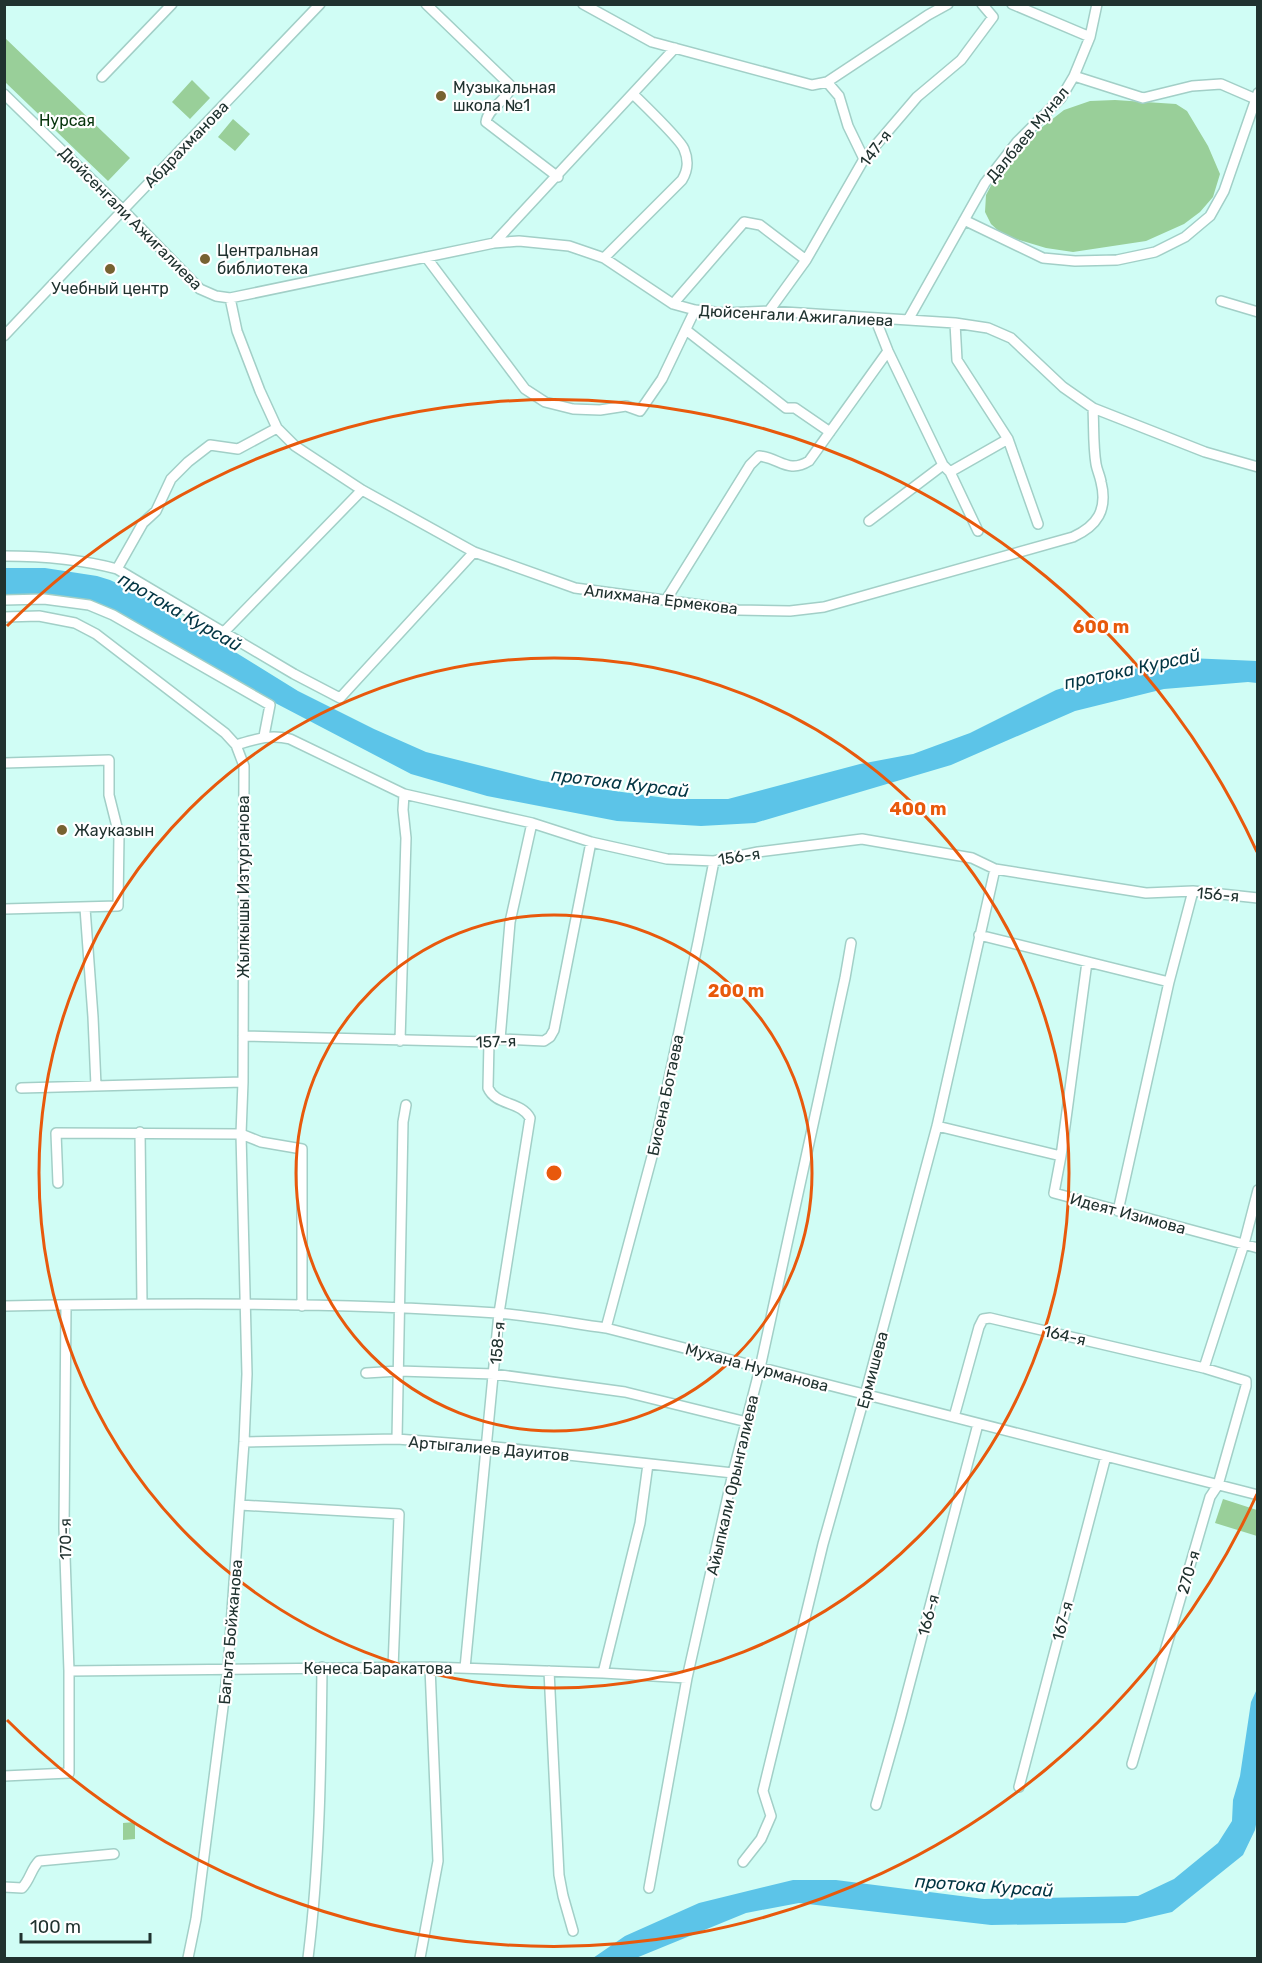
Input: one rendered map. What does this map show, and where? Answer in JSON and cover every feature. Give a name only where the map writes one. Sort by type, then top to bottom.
[{"type":"street","points":[[102,77],[172,4]]},
{"type":"street","name":"Абдрахманова","points":[[4,336],[320,4]]},
{"type":"street","points":[[426,4],[511,86],[507,96],[487,117],[486,122],[558,177]]},
{"type":"street","points":[[583,4],[652,42],[812,85],[827,82],[948,4]]},
{"type":"street","name":"147-я","points":[[769,311],[806,260],[864,159],[917,97],[961,60],[993,17],[982,4]]},
{"type":"street","points":[[1012,4],[1090,37]]},
{"type":"street","name":"Далбаев Мунал","points":[[908,320],[985,183],[1017,142],[1061,98],[1074,76],[1090,37],[1097,4]]},
{"type":"street","points":[[494,243],[558,177],[675,48]]},
{"type":"street","points":[[964,220],[1042,258],[1075,261],[1117,260],[1155,252],[1185,237],[1210,216],[1224,191],[1257,98],[1221,84],[1192,86],[1143,98],[1074,76]]},
{"type":"street","points":[[827,82],[839,96],[848,126],[864,159]]},
{"type":"street","points":[[604,258],[682,180],[687,172],[688,165],[684,148],[633,93]]},
{"type":"street","name":"Дюйсенгали Ажигалиева","points":[[4,94],[200,289],[216,296],[230,298],[494,243],[519,241],[569,246],[604,258],[673,304],[695,310],[725,313],[769,311],[955,323],[988,328],[1011,338],[1063,387],[1093,408],[1205,452],[1257,467]]},
{"type":"street","points":[[673,304],[744,222],[760,225],[806,260]]},
{"type":"street","points":[[426,257],[525,389],[544,402],[573,409],[600,410],[626,406],[640,411],[662,379],[695,310]]},
{"type":"street","name":"Алихмана Ермекова","points":[[230,298],[237,331],[277,428],[295,446],[362,490],[474,552],[576,588],[738,610],[790,611],[824,608],[1072,537],[1085,531],[1100,517],[1103,501],[1102,484],[1096,465],[1093,408]]},
{"type":"street","points":[[1221,302],[1257,312]]},
{"type":"street","points":[[875,318],[888,351],[978,531]]},
{"type":"street","points":[[955,323],[957,360],[1008,439],[1038,524]]},
{"type":"street","points":[[686,330],[786,408],[795,408],[830,432]]},
{"type":"street","points":[[666,600],[750,465],[759,456],[792,467],[802,466],[810,461],[888,351]]},
{"type":"street","points":[[117,569],[143,523],[156,511],[171,479],[188,462],[210,445],[238,449],[277,428]]},
{"type":"street","points":[[869,521],[946,468],[1008,439]]},
{"type":"street","points":[[224,632],[362,490]]},
{"type":"street","points":[[4,556],[87,561],[117,569],[294,674],[340,698],[474,552]]},
{"type":"street","points":[[4,600],[44,600],[89,605],[114,615],[270,705],[264,736]]},
{"type":"street","points":[[4,617],[39,616],[75,623],[96,634],[225,733],[236,745]]},
{"type":"street","name":"156-я","points":[[236,745],[264,736],[290,739],[404,794],[532,824],[591,842],[668,859],[714,861],[758,852],[862,839],[972,858],[995,869],[1146,893],[1193,891],[1257,898]]},
{"type":"street","name":"Жылкышы Изтурганова","points":[[236,745],[243,766],[241,1134],[246,1304]]},
{"type":"street","points":[[4,763],[109,760],[109,795],[119,835],[118,906],[4,909]]},
{"type":"street","points":[[400,1041],[406,838],[404,794]]},
{"type":"street","points":[[500,1039],[510,922],[532,824]]},
{"type":"street","name":"157-я","points":[[243,1036],[400,1041],[489,1042],[500,1039],[544,1041],[555,1030],[591,842]]},
{"type":"street","name":"Бисена Ботаева","points":[[606,1328],[654,1149],[714,861]]},
{"type":"street","name":"Ермишева","points":[[743,1862],[761,1839],[771,1816],[763,1791],[823,1544],[937,1126],[995,869]]},
{"type":"street","points":[[1118,1211],[1169,982],[1193,891]]},
{"type":"street","points":[[85,908],[96,1086]]},
{"type":"street","points":[[979,936],[1169,982]]},
{"type":"street","name":"Айыпкали Орынгалиева","points":[[649,1888],[687,1678],[760,1368],[851,943]]},
{"type":"street","points":[[937,1126],[1061,1156],[1087,962]]},
{"type":"street","name":"158-я","points":[[465,1668],[499,1313],[530,1118],[524,1110],[495,1098],[491,1094],[488,1088],[489,1042]]},
{"type":"street","points":[[21,1088],[243,1082]]},
{"type":"street","points":[[397,1439],[403,1122],[406,1105]]},
{"type":"street","points":[[58,1183],[56,1132],[241,1134],[261,1142],[302,1149],[302,1306]]},
{"type":"street","points":[[140,1132],[142,1304]]},
{"type":"street","name":"Идеят Изимова","points":[[1061,1156],[1054,1193],[1257,1248]]},
{"type":"street","points":[[1204,1368],[1244,1244],[1257,1190]]},
{"type":"street","name":"Мухана Нурманова","points":[[4,1306],[246,1304],[400,1309],[499,1313],[606,1328],[1257,1495]]},
{"type":"street","name":"Багыта Бойжанова","points":[[188,1959],[196,1919],[228,1668],[244,1442],[247,1374],[246,1304]]},
{"type":"street","name":"170-я","points":[[4,1776],[69,1773],[69,1671],[64,1528],[66,1305]]},
{"type":"street","name":"164-я","points":[[954,1417],[979,1327],[983,1319],[990,1318],[1204,1368],[1246,1381]]},
{"type":"street","points":[[366,1373],[399,1371],[494,1374],[625,1392],[747,1422]]},
{"type":"street","name":"270-я","points":[[1132,1764],[1210,1497],[1218,1485],[1246,1381]]},
{"type":"street","name":"166-я","points":[[876,1805],[978,1424]]},
{"type":"street","name":"Артыгалиев Дауитов","points":[[244,1442],[397,1439],[486,1446],[734,1473]]},
{"type":"street","name":"167-я","points":[[1019,1787],[1106,1456]]},
{"type":"street","points":[[603,1673],[640,1523],[648,1464]]},
{"type":"street","points":[[240,1505],[399,1514],[393,1668]]},
{"type":"street","points":[[308,1959],[314,1908],[320,1794],[322,1667]]},
{"type":"street","points":[[420,1959],[438,1861],[430,1667]]},
{"type":"street","name":"Кенеса Баракатова","points":[[69,1671],[430,1667],[687,1678]]},
{"type":"street","points":[[549,1671],[559,1875],[562,1896],[573,1931]]},
{"type":"street","points":[[4,1887],[22,1887],[39,1862],[114,1854]]},
{"type":"green space","name":"Нурсая","points":[[4,37],[130,158],[108,181],[5,82]]},
{"type":"green space","points":[[192,80],[210,98],[190,119],[172,102]]},
{"type":"green space","points":[[1115,100],[1176,104],[1187,111],[1208,146],[1220,174],[1213,197],[1200,212],[1184,224],[1146,241],[1073,252],[1046,248],[1003,235],[991,224],[985,212],[986,195],[996,176],[1041,128],[1064,110],[1090,101]]},
{"type":"green space","points":[[233,119],[250,134],[235,151],[218,137]]},
{"type":"green space","points":[[1223,1499],[1257,1510],[1257,1536],[1215,1523]]},
{"type":"green space","points":[[135,1822],[135,1839],[123,1840],[123,1823]]},
{"type":"water","points":[[5,568],[45,568],[110,580],[146,597],[298,691],[426,752],[542,781],[673,799],[728,799],[860,764],[913,754],[970,733],[1056,690],[1104,675],[1189,658],[1257,661],[1257,683],[1164,689],[1075,711],[951,765],[755,823],[701,826],[617,821],[487,796],[411,774],[258,694],[106,608],[80,599],[29,594],[5,596]]},
{"type":"water","points":[[1257,1689],[1258,1814],[1255,1830],[1243,1855],[1172,1912],[1125,1923],[991,1925],[799,1903],[746,1913],[636,1958],[593,1958],[625,1936],[699,1903],[793,1880],[836,1880],[984,1899],[1138,1896],[1174,1879],[1218,1843],[1232,1821],[1233,1800],[1240,1776],[1251,1702]]},
{"type":"place","name":"Музыкальная школа №1","points":[[441,96]]},
{"type":"place","name":"Центральная библиотека","points":[[205,259]]},
{"type":"place","name":"Учебный центр","points":[[110,269]]},
{"type":"place","name":"Жауказын","points":[[62,830]]},
{"type":"water label","name":"протока Курсай","points":[[180,612]]},
{"type":"water label","name":"протока Курсай","points":[[1132,669]]},
{"type":"water label","name":"протока Курсай","points":[[620,783]]},
{"type":"water label","name":"протока Курсай","points":[[984,1886]]}]
